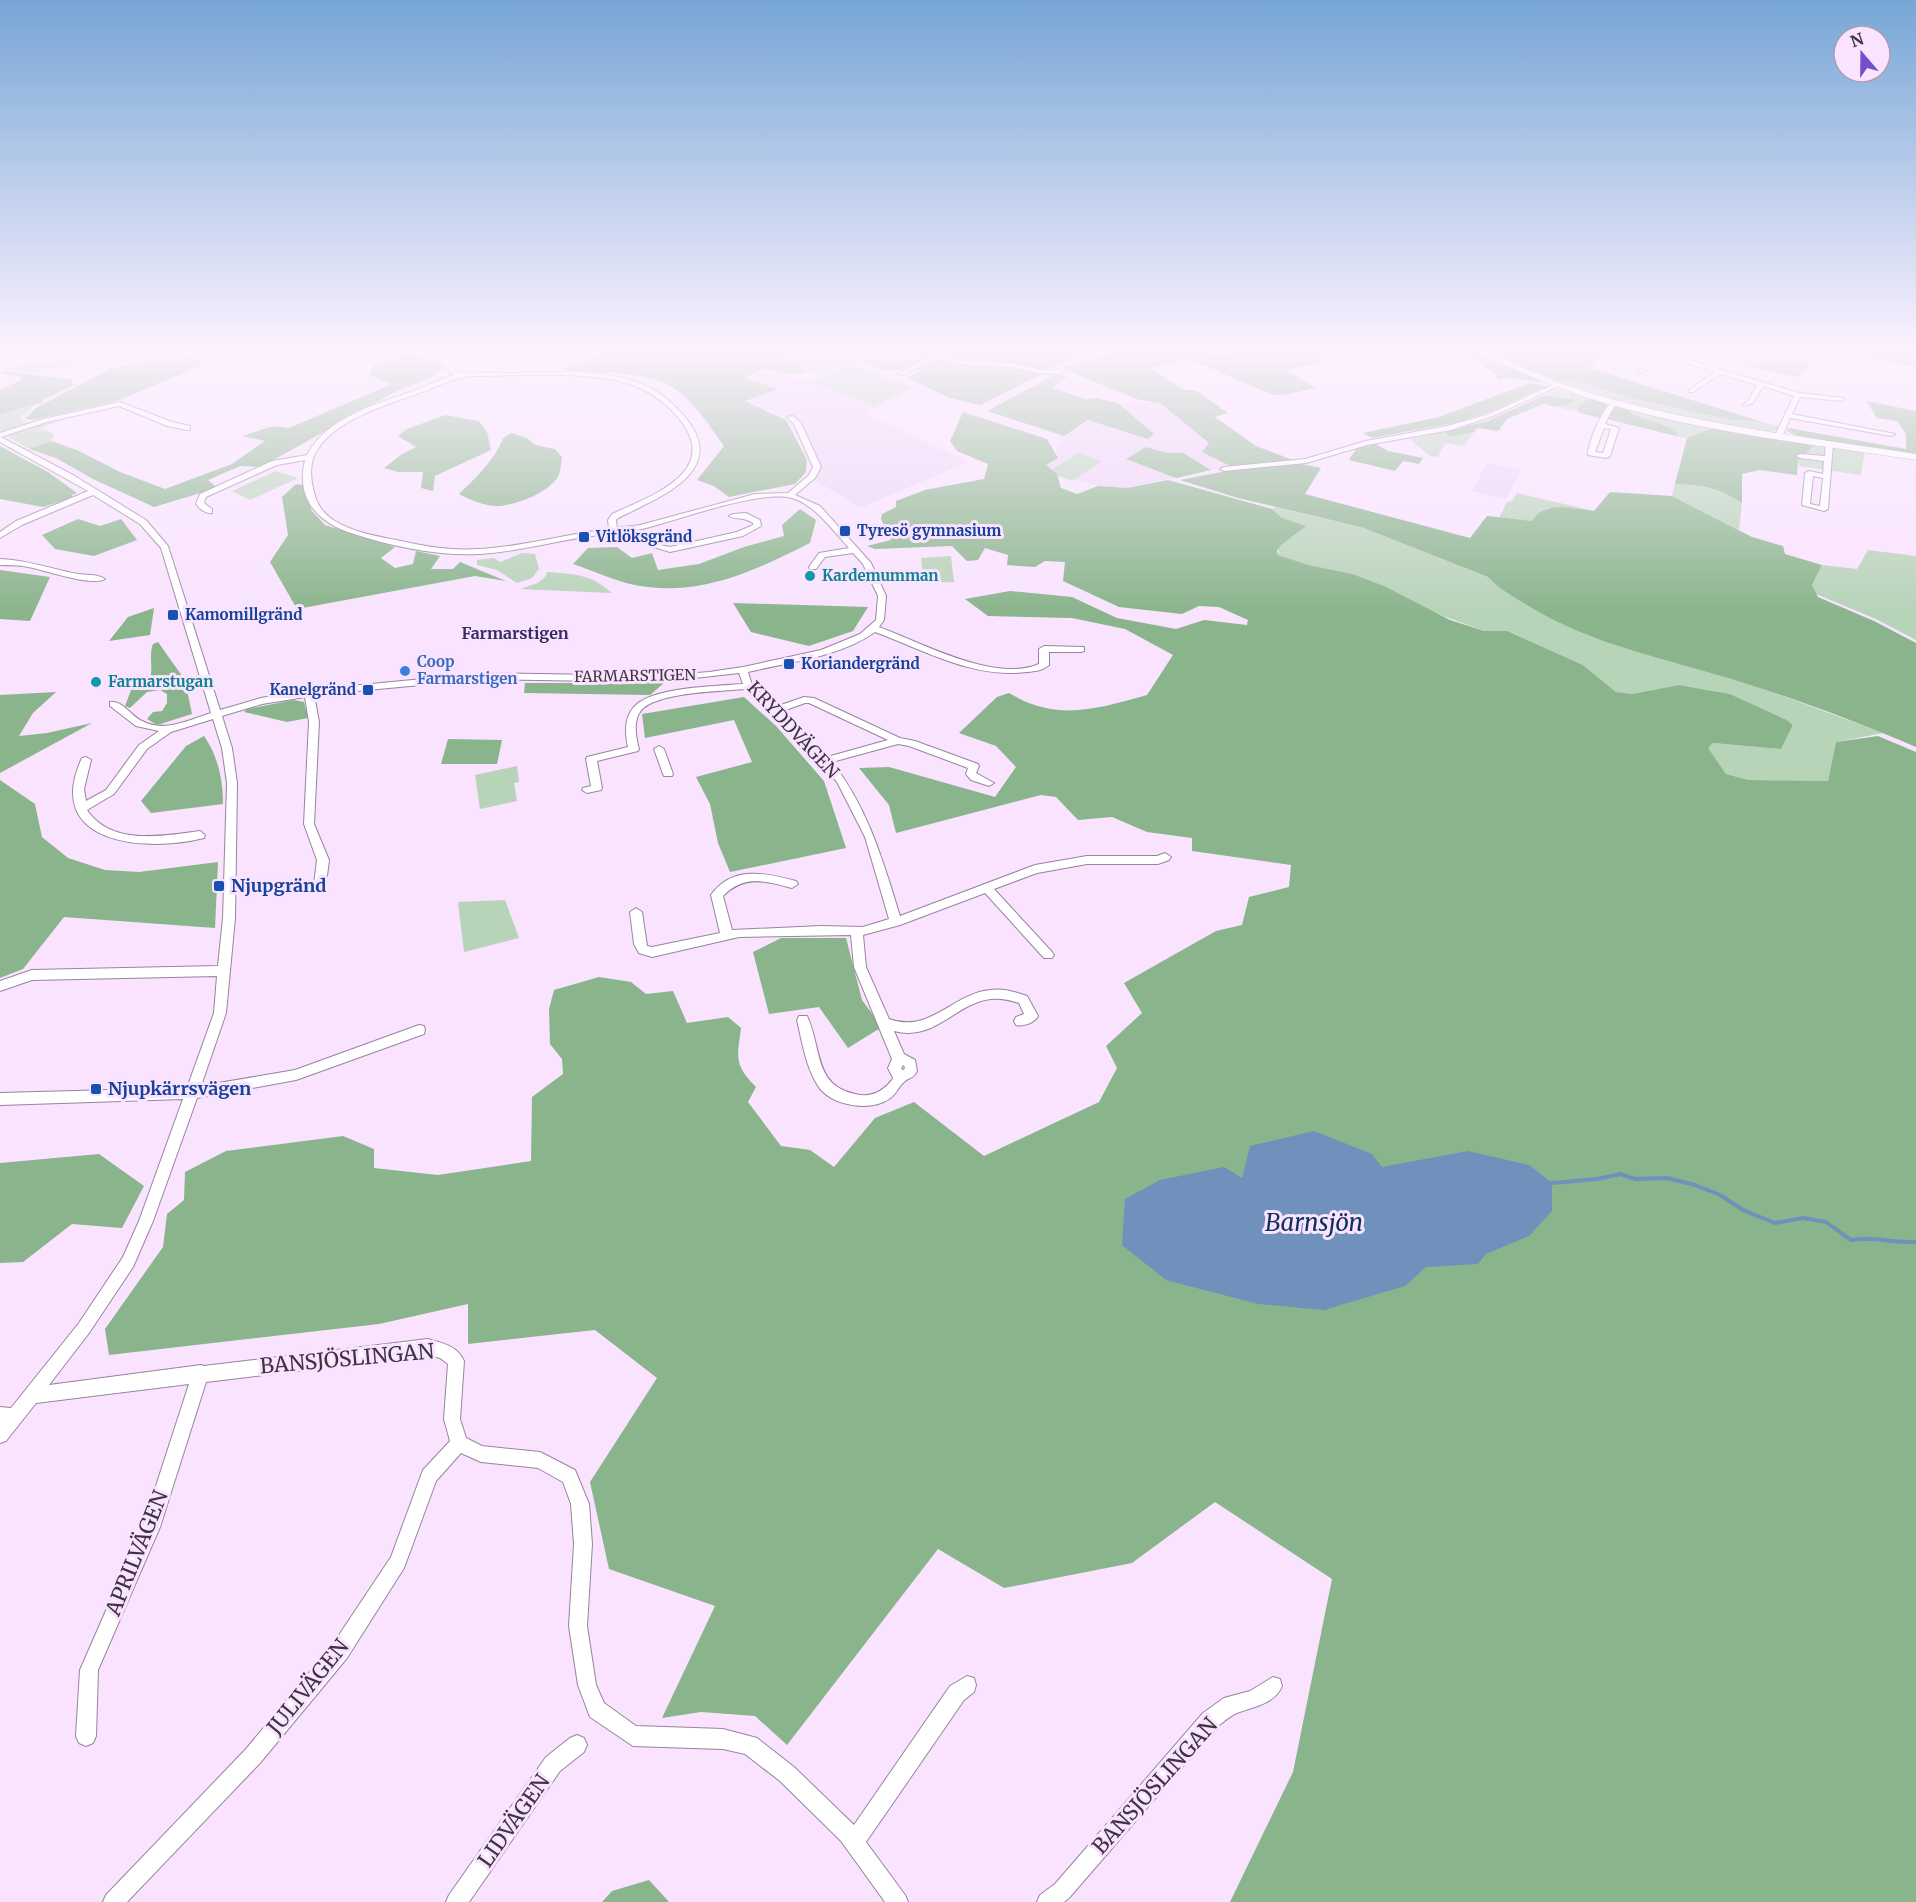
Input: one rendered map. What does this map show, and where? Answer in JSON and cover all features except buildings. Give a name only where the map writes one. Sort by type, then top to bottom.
[{"type":"street","points":[[0,437],[143,522],[165,548],[227,748],[232,783],[229,918],[220,1012],[146,1221],[128,1262],[84,1328],[32,1395],[8,1416],[0,1436]]},
{"type":"street","points":[[325,437],[309,457],[306,472],[311,502],[325,518],[350,530],[418,547],[465,552],[492,551],[676,517],[755,496],[790,495],[817,508],[867,563],[882,596],[882,610],[874,628],[905,639],[947,660],[985,670],[1023,671],[1038,668],[1045,663],[1044,649],[1081,649]]},
{"type":"street","points":[[613,530],[612,520],[615,516],[667,489],[693,465],[698,447],[695,437]]},
{"type":"street","points":[[790,495],[812,476],[817,467],[803,437]]},
{"type":"street","points":[[1224,469],[1306,460],[1366,442],[1397,437]]},
{"type":"street","points":[[1790,437],[1916,457]]},
{"type":"street","points":[[1827,477],[1809,473],[1806,505],[1824,509],[1827,477],[1829,443]]},
{"type":"street","points":[[1800,456],[1828,459]]},
{"type":"street","points":[[209,510],[200,504],[203,496],[275,463],[309,457]]},
{"type":"street","points":[[1,533],[19,523],[93,492]]},
{"type":"street","points":[[661,533],[650,539],[651,545],[670,550],[740,534],[757,526],[757,522],[746,515],[733,516]]},
{"type":"street","points":[[676,517],[684,525]]},
{"type":"street","points":[[813,567],[830,552],[856,550]]},
{"type":"street","points":[[0,562],[21,563],[76,577],[101,579]]},
{"type":"street","name":"FARMARSTIGEN","points":[[216,714],[261,701],[309,693],[485,676],[658,679],[743,670],[824,652],[863,636],[874,628]]},
{"type":"street","name":"KRYDDVÄGEN","points":[[743,670],[748,686],[825,761],[853,800],[870,837],[896,922]]},
{"type":"street","points":[[587,790],[597,788],[591,759],[634,749],[629,733],[637,711],[646,703],[664,696],[748,686]]},
{"type":"street","points":[[309,693],[314,722],[309,824],[323,860],[320,884]]},
{"type":"street","points":[[773,711],[804,700],[811,700],[898,741],[911,743],[974,766],[971,774],[989,783]]},
{"type":"street","points":[[113,704],[139,724],[167,730]]},
{"type":"street","points":[[80,809],[110,792],[143,747],[167,730],[216,714]]},
{"type":"street","points":[[825,761],[898,741]]},
{"type":"street","points":[[658,749],[668,774]]},
{"type":"street","points":[[86,760],[80,775],[80,809],[91,827],[116,837],[132,840],[157,841],[200,835]]},
{"type":"street","points":[[636,912],[640,944],[643,950],[652,952],[727,935],[821,930],[857,931],[896,922],[1035,869],[1087,860],[1158,860],[1165,857]]},
{"type":"street","points":[[727,935],[717,895],[729,884],[746,877],[759,876],[792,884]]},
{"type":"street","points":[[986,887],[1048,955]]},
{"type":"street","points":[[803,1020],[821,1080],[834,1092],[869,1102],[894,1090],[902,1076],[897,1074],[893,1068],[900,1061],[860,967],[857,931]]},
{"type":"street","points":[[0,986],[32,975],[225,971]]},
{"type":"street","points":[[884,1022],[898,1027],[917,1026],[941,1018],[968,1000],[997,994],[1023,999],[1032,1016],[1020,1021]]},
{"type":"street","points":[[0,1099],[190,1093],[296,1075],[419,1030]]},
{"type":"street","name":"BANSJÖSLINGAN","points":[[32,1395],[428,1347],[444,1351],[456,1361],[452,1419],[459,1443]]},
{"type":"street","name":"APRILVÄGEN","points":[[86,1736],[89,1670],[151,1527],[201,1373]]},
{"type":"street","points":[[459,1443],[481,1454],[540,1460],[569,1476],[580,1504],[583,1534],[578,1626],[586,1685],[597,1710],[633,1736],[723,1739],[750,1745],[787,1774],[854,1842],[898,1902]]},
{"type":"street","name":"JULIVÄGEN","points":[[113,1902],[253,1756],[340,1651],[398,1562],[429,1476],[459,1443]]},
{"type":"street","points":[[854,1842],[957,1692],[968,1685]]},
{"type":"street","name":"BANSJÖSLINGAN","points":[[1047,1902],[1062,1891],[1210,1720],[1231,1706],[1254,1699],[1274,1686]]},
{"type":"street","name":"LIDVÄGEN","points":[[456,1902],[553,1764],[577,1745]]},
{"type":"shaded area","points":[[798,437],[915,437],[968,462],[860,508],[807,475],[812,464]]},
{"type":"shaded area","points":[[1064,437],[1201,437],[1210,444],[1203,452],[1230,466],[1127,488],[1098,486],[1048,472],[1046,465],[1057,458],[1055,452]]},
{"type":"shaded area","points":[[1487,463],[1521,470],[1506,499],[1472,491]]},
{"type":"green space","points":[[8,437],[53,437],[51,441],[29,449]]},
{"type":"green space","points":[[245,437],[315,437],[261,467],[240,466],[208,480],[217,488],[154,507],[93,479],[56,458],[29,449],[51,441],[165,489],[232,464],[265,441]]},
{"type":"green space","points":[[399,437],[488,437],[491,450],[435,476],[433,491],[421,488],[423,472],[398,472],[384,468],[402,454],[416,447]]},
{"type":"green space","points":[[523,437],[535,445],[555,449],[562,457],[560,472],[556,479],[535,495],[517,503],[500,506],[473,501],[459,494],[490,461],[503,438]]},
{"type":"green space","points":[[717,437],[795,437],[807,460],[806,472],[795,484],[729,497],[714,486],[697,480],[724,446]]},
{"type":"green space","points":[[952,437],[1040,437],[1047,439],[1058,458],[1046,465],[1057,474],[1061,488],[1077,494],[1098,486],[1127,488],[1168,480],[1272,509],[1282,518],[1306,526],[1281,545],[1277,551],[1278,555],[1308,565],[1352,574],[1384,586],[1450,620],[1484,631],[1507,631],[1583,665],[1616,692],[1632,694],[1679,685],[1730,694],[1787,720],[1793,725],[1781,749],[1713,743],[1708,748],[1726,774],[1749,780],[1828,781],[1836,742],[1878,736],[1916,752],[1916,1902],[1230,1902],[1293,1772],[1332,1579],[1215,1502],[1132,1563],[1004,1588],[938,1549],[787,1745],[755,1716],[701,1712],[662,1718],[715,1606],[609,1569],[590,1482],[657,1378],[595,1330],[468,1344],[468,1304],[379,1324],[109,1355],[105,1329],[163,1247],[167,1214],[184,1200],[185,1172],[226,1151],[343,1136],[374,1149],[374,1168],[438,1175],[531,1161],[532,1097],[563,1074],[562,1059],[550,1044],[549,1009],[554,990],[599,977],[631,982],[646,994],[673,991],[687,1023],[728,1017],[741,1028],[739,1061],[744,1073],[756,1087],[748,1102],[781,1146],[810,1150],[834,1167],[875,1118],[914,1102],[984,1156],[1099,1102],[1117,1068],[1106,1046],[1142,1013],[1124,983],[1216,931],[1242,925],[1249,897],[1289,887],[1291,865],[1192,851],[1192,838],[1147,832],[1112,817],[1078,820],[1056,797],[1041,795],[896,833],[889,805],[859,768],[889,767],[995,797],[1016,767],[996,746],[959,733],[997,697],[1009,693],[1044,708],[1060,710],[1111,705],[1147,695],[1173,655],[1125,629],[1072,618],[988,616],[965,599],[1010,591],[1072,597],[1117,618],[1176,629],[1204,620],[1247,625],[1248,620],[1219,607],[1199,606],[1182,614],[1119,607],[1063,581],[1065,562],[1045,561],[1035,567],[1007,565],[1008,555],[985,548],[978,560],[967,561],[952,546],[875,549],[867,546],[891,540],[881,519],[882,514],[896,507],[896,501],[925,490],[984,479],[988,464],[957,451],[950,441]]},
{"type":"green space","points":[[1201,437],[1243,437],[1256,446],[1293,460],[1230,466],[1202,452],[1209,443]]},
{"type":"green space","points":[[1421,437],[1471,437],[1464,446],[1445,443],[1438,457],[1430,456],[1410,439]]},
{"type":"green space","points":[[1770,437],[1817,444],[1798,459],[1797,475],[1759,470],[1742,474],[1742,503],[1725,493],[1710,488],[1675,484],[1687,438]]},
{"type":"green space","points":[[1802,437],[1837,437],[1906,449],[1906,437],[1916,437],[1916,455]]},
{"type":"green space","points":[[1376,444],[1388,451],[1423,458],[1419,464],[1403,461],[1395,471],[1349,460],[1356,449]]},
{"type":"green space","points":[[1817,444],[1865,451],[1861,475],[1799,466],[1798,459]]},
{"type":"green space","points":[[0,446],[48,472],[77,493],[72,495],[72,498],[43,507],[0,499]]},
{"type":"green space","points":[[1146,447],[1167,453],[1183,453],[1211,470],[1176,478],[1126,459]]},
{"type":"green space","points":[[1078,453],[1102,461],[1072,481],[1048,472]]},
{"type":"green space","points":[[1301,464],[1321,468],[1305,494],[1470,538],[1487,516],[1532,521],[1537,514],[1551,508],[1594,511],[1610,492],[1672,496],[1752,537],[1783,546],[1785,554],[1822,565],[1812,585],[1818,597],[1874,621],[1916,643],[1916,747],[1787,697],[1577,631],[1525,604],[1501,589],[1488,577],[1361,527],[1238,498],[1180,480],[1227,471]]},
{"type":"green space","points":[[276,471],[298,478],[250,500],[232,491]]},
{"type":"green space","points":[[296,484],[303,485],[312,511],[325,525],[395,547],[381,558],[395,568],[413,564],[416,551],[440,556],[431,569],[453,569],[460,562],[506,581],[475,576],[297,609],[270,562],[288,535],[282,497]]},
{"type":"green space","points":[[1675,484],[1710,488],[1725,493],[1742,503],[1739,530],[1672,496]]},
{"type":"green space","points":[[1517,493],[1594,511],[1547,508],[1532,521],[1499,518],[1507,502],[1512,501]]},
{"type":"green space","points":[[1275,507],[1361,527],[1488,577],[1501,589],[1525,604],[1578,631],[1632,650],[1762,689],[1883,733],[1836,742],[1828,781],[1749,780],[1726,774],[1707,748],[1713,743],[1781,749],[1793,725],[1787,720],[1730,694],[1679,685],[1632,694],[1616,692],[1583,665],[1507,631],[1484,631],[1278,555],[1282,518],[1272,509]]},
{"type":"green space","points":[[800,509],[816,520],[810,543],[752,570],[712,583],[670,588],[639,586],[573,564],[588,548],[617,547],[632,558],[652,553],[658,570],[699,564],[744,547],[784,536],[782,525]]},
{"type":"green space","points":[[78,519],[100,526],[121,519],[137,540],[94,556],[55,549],[42,535]]},
{"type":"green space","points":[[1868,550],[1916,556],[1916,640],[1876,619],[1816,594],[1812,585],[1822,565],[1857,569]]},
{"type":"green space","points":[[522,553],[535,554],[539,569],[532,578],[517,583],[497,570],[477,565],[477,560],[494,558],[500,562]]},
{"type":"green space","points":[[951,556],[954,582],[924,583],[921,558]]},
{"type":"green space","points":[[0,570],[50,577],[30,621],[0,619]]},
{"type":"green space","points":[[547,572],[582,576],[597,582],[612,593],[520,589],[538,583]]},
{"type":"green space","points":[[733,603],[868,607],[853,631],[809,646],[751,632]]},
{"type":"green space","points":[[154,608],[150,635],[109,641],[128,617]]},
{"type":"green space","points":[[158,642],[185,680],[192,714],[157,725],[147,719],[153,712],[162,711],[167,703],[167,694],[160,690],[147,692],[130,708],[125,706],[133,685],[148,683],[151,674],[153,644]]},
{"type":"green space","points":[[525,683],[664,683],[650,695],[524,693]]},
{"type":"green space","points":[[56,692],[33,713],[19,736],[47,733],[92,723],[0,773],[0,695]]},
{"type":"green space","points":[[744,697],[776,726],[824,781],[846,848],[730,872],[718,843],[710,804],[696,777],[752,762],[734,720],[645,738],[642,714]]},
{"type":"green space","points":[[293,700],[304,702],[308,718],[287,722],[244,712],[247,709]]},
{"type":"green space","points":[[204,736],[219,768],[223,804],[151,813],[141,801],[186,746]]},
{"type":"green space","points":[[448,739],[502,740],[497,764],[441,764]]},
{"type":"green space","points":[[517,766],[519,782],[514,783],[517,801],[480,809],[475,775]]},
{"type":"green space","points":[[0,780],[35,804],[42,837],[68,858],[105,870],[139,872],[218,862],[215,928],[64,917],[23,969],[0,978]]},
{"type":"green space","points":[[505,900],[519,938],[464,952],[458,902]]},
{"type":"green space","points":[[781,938],[846,938],[862,1000],[882,1027],[848,1048],[819,1007],[769,1014],[753,952]]},
{"type":"green space","points":[[99,1154],[144,1186],[122,1228],[72,1224],[23,1262],[0,1263],[0,1163]]},
{"type":"green space","points":[[649,1880],[669,1902],[602,1902],[612,1891]]},
{"type":"water","name":"Barnsjön","points":[[1314,1131],[1372,1154],[1382,1167],[1468,1151],[1529,1165],[1552,1183],[1552,1211],[1529,1236],[1486,1254],[1478,1264],[1426,1267],[1405,1286],[1324,1310],[1258,1304],[1166,1280],[1122,1245],[1125,1199],[1160,1180],[1224,1167],[1242,1178],[1250,1146]]},
{"type":"waterway","points":[[1552,1183],[1597,1179],[1620,1174],[1635,1179],[1667,1178],[1695,1185],[1720,1195],[1745,1211],[1775,1223],[1803,1218],[1826,1222],[1851,1240],[1916,1242]]},
{"type":"place","name":"Tyresö gymnasium","points":[[845,531]]},
{"type":"place","name":"Vitlöksgränd","points":[[584,537]]},
{"type":"place","name":"Kardemumman","points":[[810,576]]},
{"type":"place","name":"Kamomillgränd","points":[[173,615]]},
{"type":"place","name":"Koriandergränd","points":[[789,664]]},
{"type":"place","name":"Coop Farmarstigen","points":[[405,671]]},
{"type":"place","name":"Farmarstugan","points":[[96,682]]},
{"type":"place","name":"Kanelgränd","points":[[368,690]]},
{"type":"place","name":"Njupgränd","points":[[219,886]]},
{"type":"place","name":"Njupkärrsvägen","points":[[96,1089]]},
{"type":"district","name":"Farmarstigen","points":[[515,633]]}]
